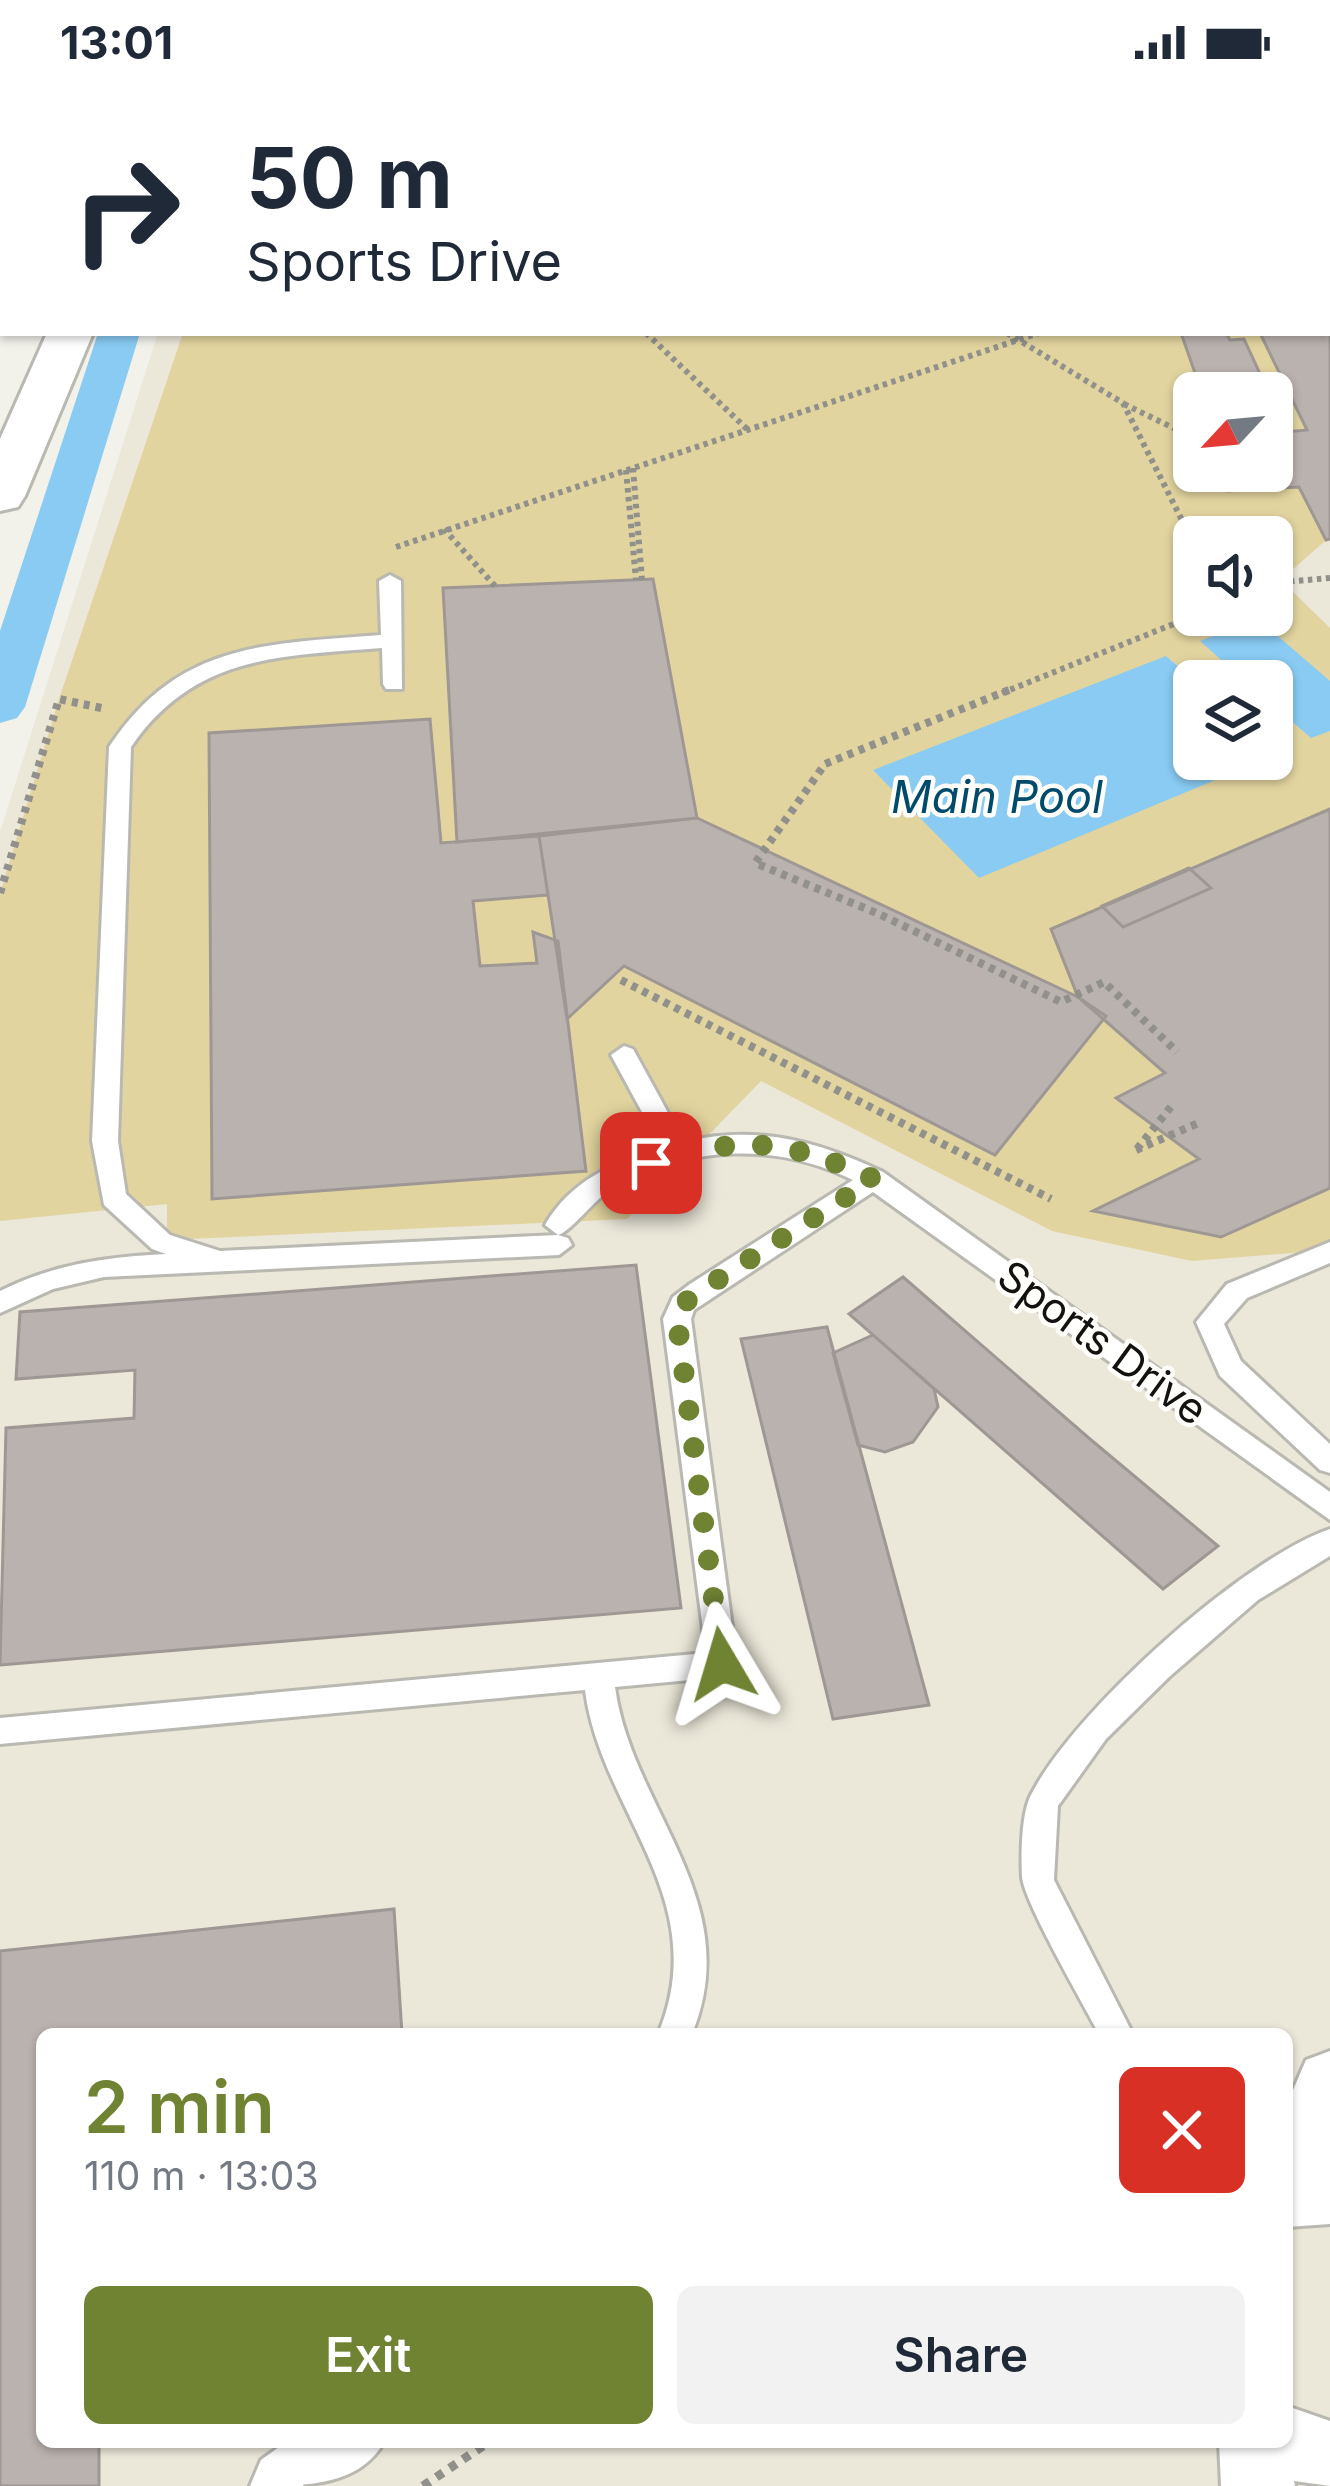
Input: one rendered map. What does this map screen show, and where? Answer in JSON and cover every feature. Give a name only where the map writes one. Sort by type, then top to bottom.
[{"type":"highway","points":[[0,496],[69,336]]},
{"type":"street","points":[[1293,2161],[1330,2083]]},
{"type":"street","points":[[1293,2193],[1330,2190]]},
{"type":"street","points":[[1293,2444],[1330,2458]]},
{"type":"street","points":[[285,2486],[339,2448]]},
{"type":"street","points":[[1255,2448],[1258,2486]]},
{"type":"lane","points":[[390,581],[394,684]]},
{"type":"lane","points":[[224,1263],[161,1242],[112,1198],[104,1141],[120,747],[137,715],[191,674],[278,651],[391,641]]},
{"type":"lane","points":[[624,1054],[678,1155]]},
{"type":"lane","name":"Sports Drive","points":[[224,1263],[558,1235],[578,1198],[623,1171],[739,1143],[811,1151],[874,1179],[1330,1508]]},
{"type":"lane","points":[[0,1731],[722,1664],[677,1319],[683,1304],[700,1291],[874,1179]]},
{"type":"lane","name":"Sports Drive","points":[[1330,1252],[1237,1291],[1210,1322],[1230,1368],[1330,1462]]},
{"type":"lane","points":[[0,1303],[47,1280],[104,1267],[224,1263]]},
{"type":"lane","points":[[1113,2028],[1038,1881],[1043,1802],[1095,1730],[1158,1668],[1248,1591],[1330,1541]]},
{"type":"lane","points":[[598,1676],[609,1739],[635,1801],[672,1866],[688,1948],[684,2019],[679,2028]]},
{"type":"lane","points":[[285,2486],[301,2448]]},
{"type":"path","points":[[649,336],[747,430]]},
{"type":"path","points":[[1010,336],[1173,428]]},
{"type":"path","points":[[390,581],[369,557],[1030,336]]},
{"type":"path","points":[[1123,403],[1180,516]]},
{"type":"path","points":[[629,469],[639,580]]},
{"type":"path","points":[[444,530],[495,586]]},
{"type":"path","points":[[1293,582],[1330,578]]},
{"type":"path","points":[[1173,624],[825,764],[755,863],[879,914],[1060,1002],[1104,982],[1177,1052]]},
{"type":"path","points":[[0,893],[58,699]]},
{"type":"path","points":[[621,980],[1052,1199]]},
{"type":"path","points":[[1174,1103],[1136,1150],[1201,1122]]},
{"type":"path","points":[[423,2486],[480,2448]]},
{"type":"shaded area","points":[[157,336],[1330,336],[1330,2486],[0,2486],[0,832]]},
{"type":"shaded area","points":[[182,336],[1182,336],[1195,372],[1173,372],[1173,492],[1293,492],[1299,487],[1326,540],[1293,569],[1293,516],[1173,516],[1173,636],[1293,636],[1293,592],[1330,628],[1330,1250],[1192,1261],[1052,1231],[761,1081],[627,1219],[167,1240],[167,1204],[0,1221],[0,893],[59,699]]},
{"type":"shaded area","points":[[1228,336],[1261,336],[1279,372],[1261,372],[1244,339]]},
{"type":"shaded area","points":[[1293,401],[1307,430],[1293,431]]},
{"type":"water","points":[[1213,636],[1278,636],[1330,681],[1330,731],[1311,738],[1293,722],[1293,660],[1221,660],[1200,641]]},
{"type":"water","name":"Main Pool","points":[[1166,656],[1173,662],[1173,780],[1215,780],[979,878],[873,770]]},
{"type":"building","points":[[1182,336],[1228,336],[1244,339],[1259,372],[1195,372]]},
{"type":"building","points":[[1261,336],[1330,336],[1330,539],[1326,540],[1299,487],[1293,487],[1293,431],[1307,430],[1293,401],[1293,372],[1279,372]]},
{"type":"building","points":[[653,579],[697,818],[457,842],[443,588]]},
{"type":"building","points":[[430,719],[441,843],[539,836],[548,895],[473,901],[480,966],[537,963],[533,932],[558,941],[586,1171],[212,1199],[209,733]]},
{"type":"building","points":[[1330,809],[1330,1188],[1221,1237],[1093,1211],[1199,1159],[1116,1098],[1165,1073],[1078,997],[1051,929]]},
{"type":"building","points":[[697,818],[1078,997],[1106,1016],[995,1155],[624,966],[567,1019],[539,836]]},
{"type":"building","points":[[1189,868],[1211,888],[1123,927],[1102,906]]},
{"type":"building","points":[[636,1265],[681,1608],[0,1665],[6,1428],[134,1418],[135,1370],[16,1379],[20,1312]]},
{"type":"building","points":[[903,1277],[1218,1546],[1163,1589],[849,1314]]},
{"type":"building","points":[[827,1327],[929,1705],[833,1719],[741,1339]]},
{"type":"building","points":[[873,1335],[934,1389],[938,1407],[913,1442],[885,1452],[858,1445],[833,1353]]},
{"type":"building","points":[[394,1909],[402,2028],[36,2028],[36,2448],[99,2448],[99,2486],[0,2486],[0,1951]]},
{"type":"waterway","points":[[0,707],[118,336]]},
{"type":"route","points":[[651,1163],[739,1143],[811,1151],[874,1179],[700,1291],[683,1304],[677,1319],[722,1664]]}]
